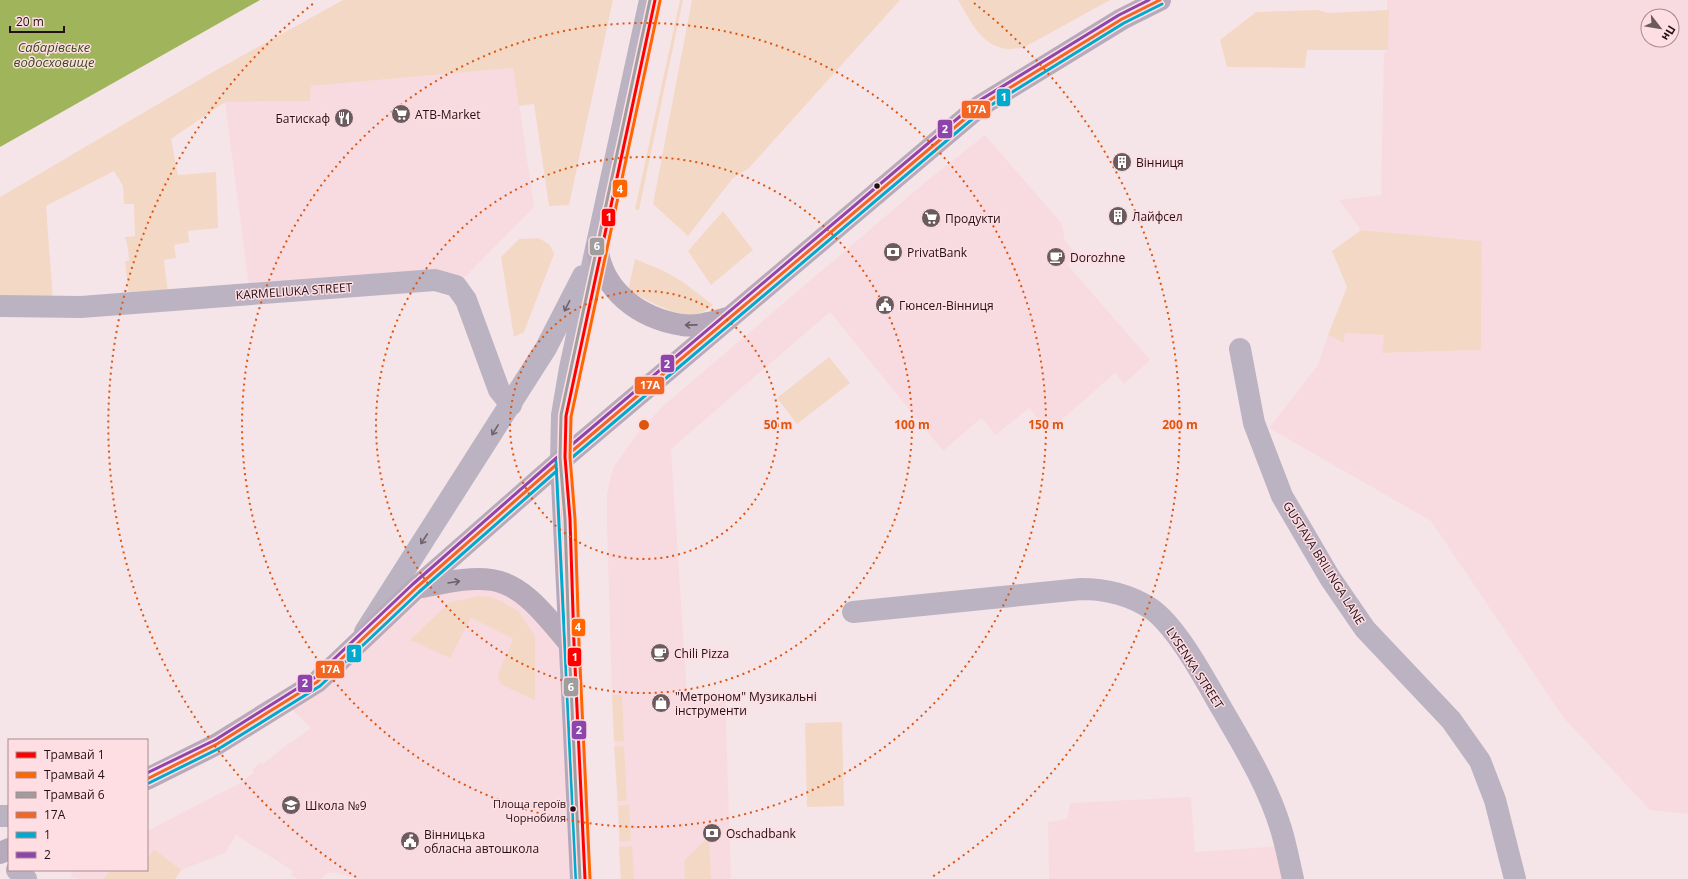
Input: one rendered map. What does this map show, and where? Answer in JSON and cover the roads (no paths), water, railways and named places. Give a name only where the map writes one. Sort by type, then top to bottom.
[{"type":"main road","points":[[148,778],[217,744],[317,682],[416,588],[561,461],[980,106],[1122,19],[1160,0]]},
{"type":"main road","points":[[597,246],[598,258],[607,279],[615,291],[639,310],[661,319],[683,325],[705,324],[729,318]]},
{"type":"main road","points":[[561,461],[581,879]]},
{"type":"main road","points":[[416,588],[464,580],[492,580],[523,594],[569,643]]},
{"type":"street","points":[[561,461],[562,415],[570,368],[650,0]]},
{"type":"street","points":[[357,643],[546,348],[597,246]]},
{"type":"street","name":"KARMELIUKA STREET","points":[[0,306],[81,306],[435,280],[456,286],[466,300],[498,390],[510,405]]},
{"type":"street","name":"GUSTAVA BRILINGA LANE","points":[[1240,349],[1254,423],[1282,496],[1330,578],[1365,629],[1451,720],[1480,761],[1495,800],[1515,879]]},
{"type":"street","name":"LYSENKA STREET","points":[[853,612],[1081,589],[1103,589],[1122,594],[1150,609],[1169,626],[1200,671],[1257,771],[1281,828],[1293,879]]},
{"type":"street","points":[[18,871],[26,879]]},
{"type":"water","name":"Сабарівське водосховище","points":[[0,0],[260,0],[0,147]]},
{"type":"tram line","name":"6","points":[[580,879],[569,644],[565,519],[560,457],[561,415],[650,0]]},
{"type":"tram line","name":"1","points":[[585,879],[574,644],[570,519],[565,457],[566,416],[655,0]]},
{"type":"tram line","name":"4","points":[[590,879],[579,644],[575,519],[570,457],[571,417],[660,1]]},
{"type":"place","name":"ATB-Market","points":[[401,114]]},
{"type":"place","name":"Батискаф","points":[[344,118]]},
{"type":"place","name":"Вінниця","points":[[1122,162]]},
{"type":"place","name":"Лайфсел","points":[[1118,216]]},
{"type":"place","name":"Продукти","points":[[931,218]]},
{"type":"place","name":"PrivatBank","points":[[893,252]]},
{"type":"place","name":"Dorozhne","points":[[1056,257]]},
{"type":"place","name":"Гюнсел-Вінниця","points":[[885,305]]},
{"type":"place","name":"Chili Pizza","points":[[660,653]]},
{"type":"place","name":"\"Метроном\" Музикальні інструменти","points":[[661,703]]},
{"type":"place","name":"Школа №9","points":[[291,805]]},
{"type":"place","name":"Площа героїв Чорнобиля","points":[[573,809]]},
{"type":"place","name":"Oschadbank","points":[[712,833]]},
{"type":"place","name":"Вінницька обласна автошкола","points":[[410,841]]}]
